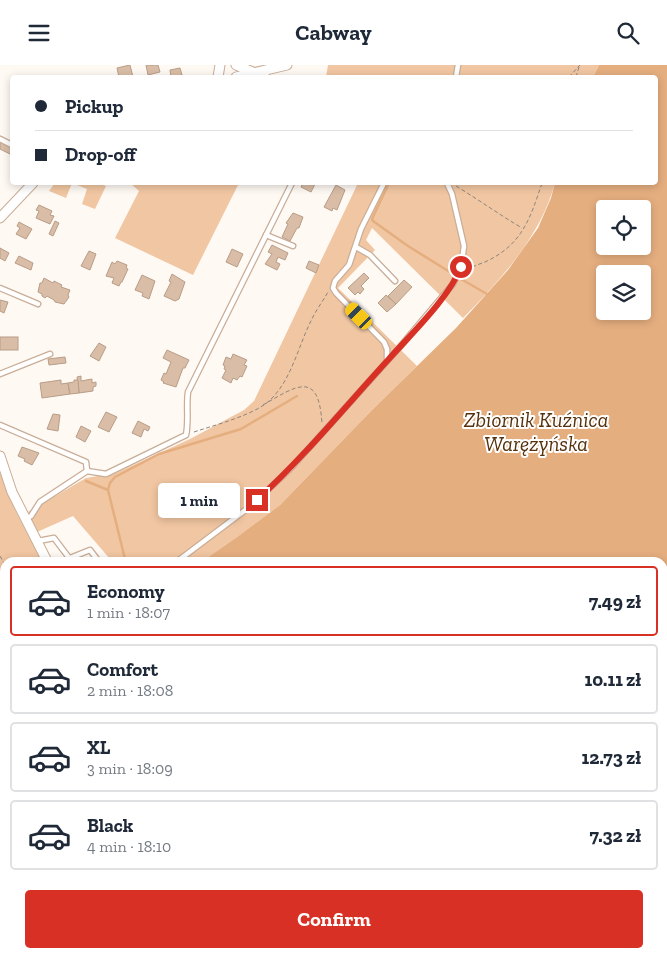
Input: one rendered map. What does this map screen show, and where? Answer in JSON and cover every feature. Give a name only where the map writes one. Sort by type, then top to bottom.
[{"type":"street","points":[[236,65],[260,75]]},
{"type":"street","points":[[245,75],[284,65]]},
{"type":"street","points":[[0,218],[31,185]]},
{"type":"street","points":[[0,456],[12,492],[45,557]]},
{"type":"lane","points":[[25,519],[31,516],[40,502],[86,471],[106,474],[186,435],[188,427],[186,404],[188,392],[291,185]]},
{"type":"lane","points":[[383,185],[361,229],[349,265],[333,286],[336,293],[384,342],[387,349],[387,361]]},
{"type":"lane","points":[[183,557],[252,505],[291,468],[446,295],[460,270],[464,257],[464,246],[452,194],[448,185]]},
{"type":"lane","points":[[266,235],[293,247]]},
{"type":"lane","points":[[356,247],[370,255],[395,281]]},
{"type":"lane","points":[[0,288],[38,304]]},
{"type":"lane","points":[[0,374],[50,354]]},
{"type":"lane","points":[[0,425],[86,462],[86,471]]},
{"type":"lane","points":[[36,541],[54,538],[70,557]]},
{"type":"lane","points":[[77,557],[90,550],[95,557]]},
{"type":"path","points":[[571,75],[580,66]]},
{"type":"path","points":[[460,270],[471,268],[496,257],[514,244],[532,211],[541,185]]},
{"type":"path","points":[[456,186],[523,229]]},
{"type":"path","points":[[260,407],[278,391],[286,378],[312,318],[333,286]]},
{"type":"path","points":[[186,435],[230,420],[298,387],[310,388],[314,391],[322,412],[323,433]]},
{"type":"shaded area","points":[[328,65],[599,65],[594,75],[326,75]]},
{"type":"shaded area","points":[[54,185],[71,185],[66,198],[49,191]]},
{"type":"shaded area","points":[[77,185],[106,186],[95,209],[82,204],[87,189]]},
{"type":"shaded area","points":[[132,185],[238,185],[193,275],[115,238],[139,191]]},
{"type":"shaded area","points":[[357,185],[554,185],[540,221],[530,239],[492,288],[463,318],[372,228],[366,240],[375,250],[338,288],[417,366],[280,505],[208,557],[108,557],[73,516],[37,532],[28,512],[86,478],[116,473],[190,439],[244,410],[254,401]]},
{"type":"shaded area","points":[[0,471],[15,510],[39,557],[0,557]]},
{"type":"water","name":"Zbiornik Kuźnica Warężyńska","points":[[599,65],[667,65],[667,557],[208,557],[280,505],[372,410],[456,328],[508,270],[538,228],[554,185],[658,185],[658,75],[594,75]]},
{"type":"building","points":[[130,65],[132,75],[119,75],[117,68]]},
{"type":"building","points":[[146,65],[158,65],[160,72],[148,75]]},
{"type":"building","points":[[180,68],[182,75],[171,75],[170,70]]},
{"type":"building","points":[[0,142],[10,147],[10,154],[0,149]]},
{"type":"building","points":[[302,185],[314,185],[311,192],[301,187]]},
{"type":"building","points":[[336,185],[345,190],[337,210],[333,208],[332,211],[324,207]]},
{"type":"building","points":[[39,205],[52,211],[50,215],[54,216],[50,224],[36,218],[39,211],[36,210]]},
{"type":"building","points":[[293,213],[303,217],[299,228],[297,228],[290,241],[282,237],[288,224],[286,223]]},
{"type":"building","points":[[55,221],[59,223],[53,236],[49,234]]},
{"type":"building","points":[[19,222],[32,229],[26,239],[16,234],[20,228],[17,226]]},
{"type":"building","points":[[272,245],[288,253],[285,260],[278,257],[276,262],[280,264],[277,270],[265,264],[272,254],[268,252]]},
{"type":"building","points":[[0,248],[9,253],[5,261],[0,258]]},
{"type":"building","points":[[232,249],[243,254],[237,267],[226,262]]},
{"type":"building","points":[[89,251],[96,254],[90,270],[81,266]]},
{"type":"building","points":[[19,256],[33,263],[31,270],[15,263]]},
{"type":"building","points":[[117,261],[127,265],[126,268],[128,269],[119,286],[112,283],[114,278],[106,276],[112,262],[115,264]]},
{"type":"building","points":[[309,261],[319,265],[316,273],[306,268]]},
{"type":"building","points":[[364,273],[369,278],[361,286],[364,289],[360,294],[358,292],[355,295],[348,288]]},
{"type":"building","points":[[172,274],[185,282],[179,299],[175,301],[164,296],[171,282],[169,281]]},
{"type":"building","points":[[142,275],[155,281],[149,299],[142,296],[143,293],[135,290]]},
{"type":"building","points":[[44,278],[70,290],[69,297],[64,304],[55,302],[47,296],[45,298],[38,292],[40,283],[42,283]]},
{"type":"building","points":[[404,280],[412,287],[396,304],[388,296]]},
{"type":"building","points":[[386,295],[396,304],[387,312],[378,303]]},
{"type":"building","points":[[0,300],[8,302],[4,313],[0,311]]},
{"type":"building","points":[[0,337],[18,337],[18,350],[0,350]]},
{"type":"building","points":[[99,343],[106,347],[99,361],[90,356]]},
{"type":"building","points":[[167,350],[189,360],[185,368],[183,368],[176,387],[163,383],[161,380],[171,362],[163,358]]},
{"type":"building","points":[[233,354],[247,360],[244,365],[247,366],[242,377],[240,376],[237,380],[233,378],[231,383],[222,378],[226,370],[223,365],[226,357],[231,359]]},
{"type":"building","points":[[65,357],[66,363],[49,365],[48,359]]},
{"type":"building","points":[[81,376],[81,381],[92,379],[92,383],[96,382],[93,391],[79,393],[77,377]]},
{"type":"building","points":[[61,380],[61,384],[68,383],[70,394],[42,398],[40,383]]},
{"type":"building","points":[[74,380],[78,380],[79,393],[70,394],[68,383],[74,382]]},
{"type":"building","points":[[106,412],[117,417],[109,432],[98,427]]},
{"type":"building","points":[[53,414],[60,415],[58,431],[47,429]]},
{"type":"building","points":[[138,421],[150,427],[148,431],[144,429],[141,437],[132,433]]},
{"type":"building","points":[[81,426],[91,431],[85,442],[76,437]]},
{"type":"building","points":[[22,447],[39,453],[32,465],[18,456]]},
{"type":"waterway","points":[[388,185],[372,219],[373,221],[408,246],[453,274]]},
{"type":"waterway","points":[[461,279],[487,294]]},
{"type":"waterway","points":[[125,557],[108,490],[110,483],[115,477],[159,454],[241,429],[297,396]]},
{"type":"waterway","points":[[86,481],[108,490]]},
{"type":"route","points":[[257,500],[291,468],[446,295],[458,276],[461,267]]}]
